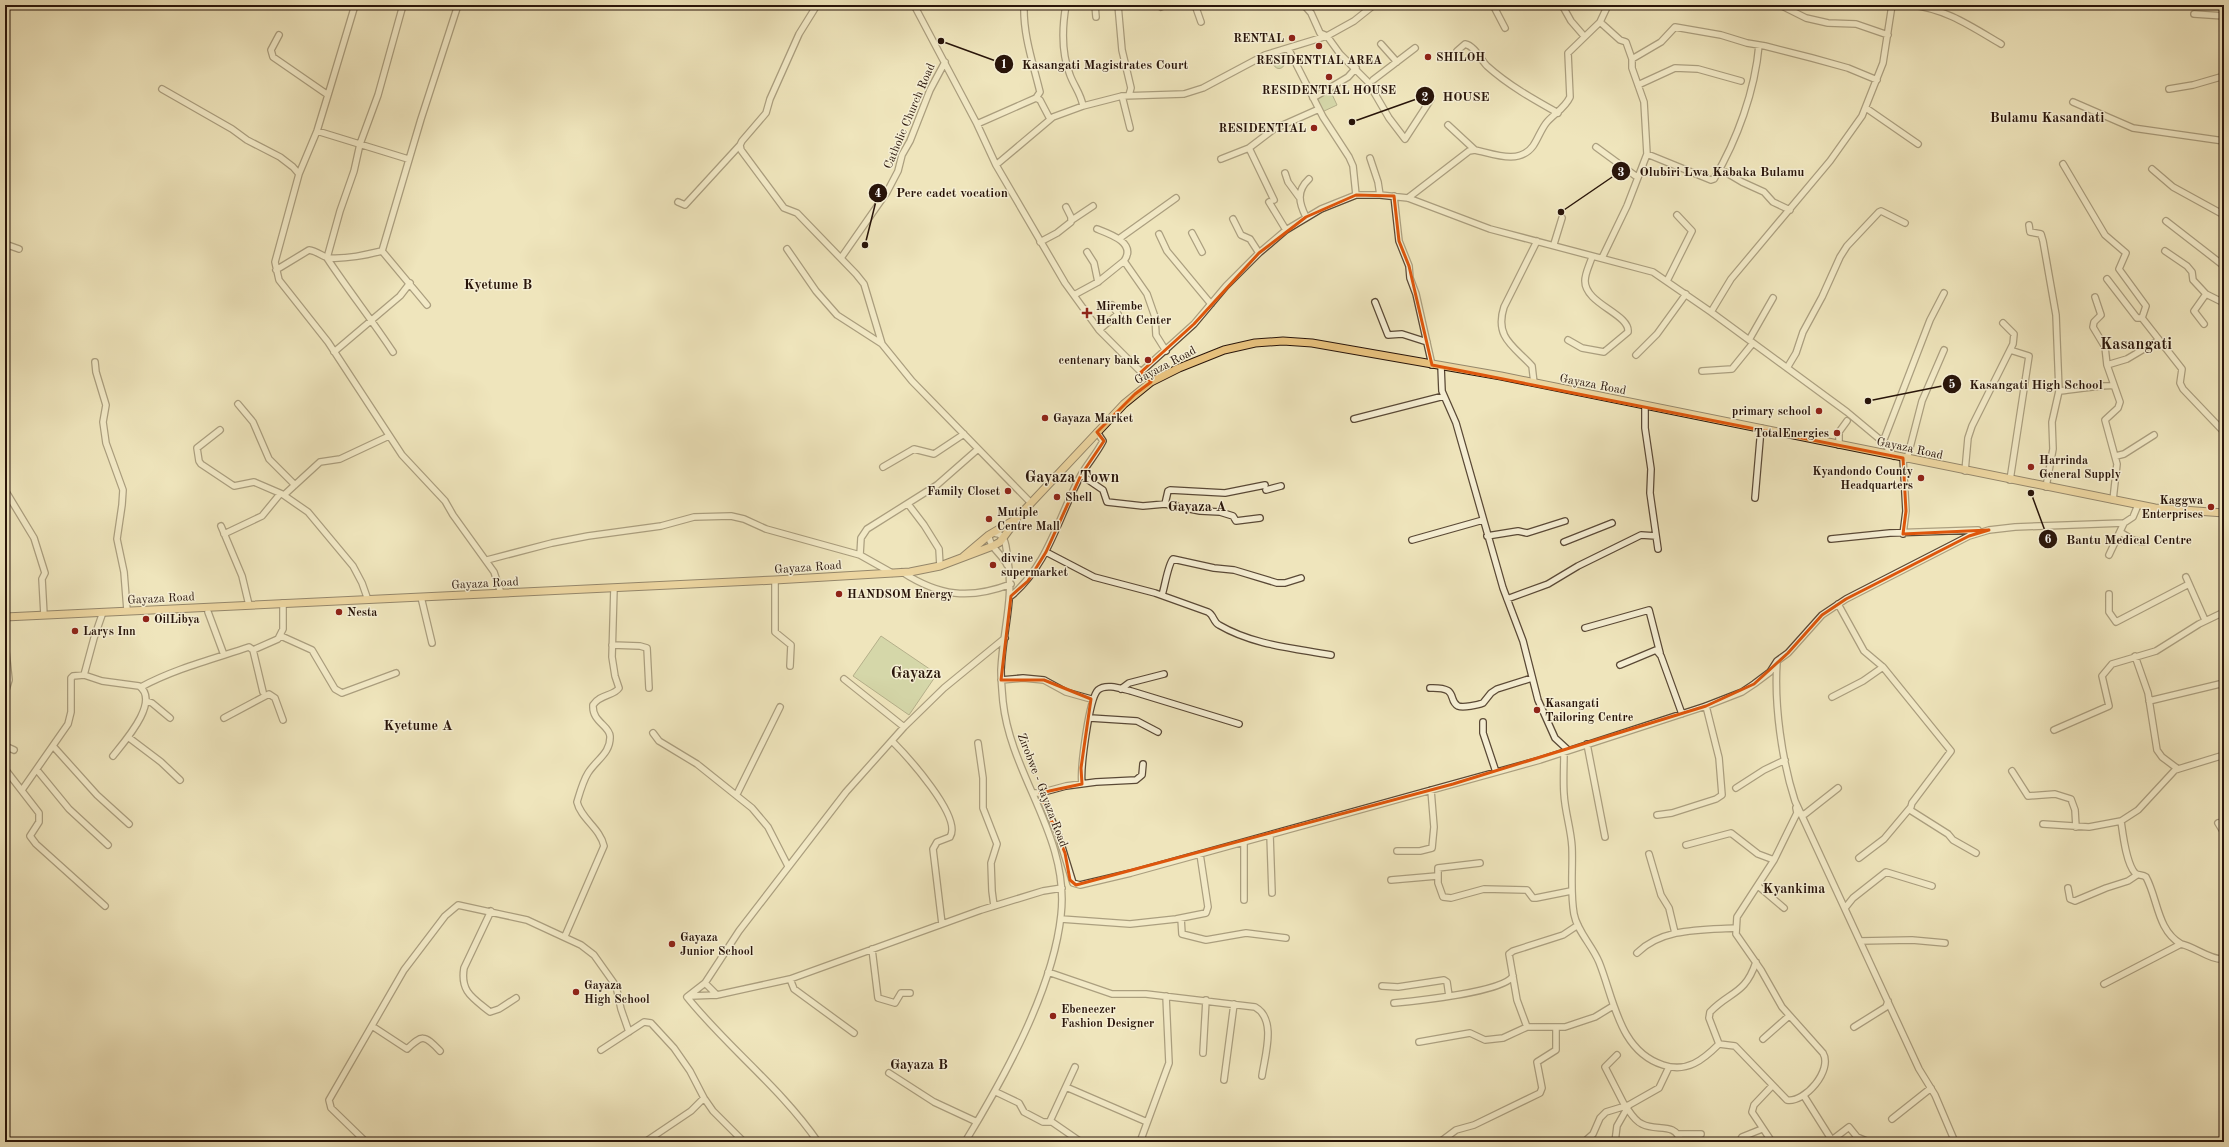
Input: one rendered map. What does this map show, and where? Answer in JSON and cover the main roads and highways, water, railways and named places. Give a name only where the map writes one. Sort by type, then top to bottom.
[{"type":"main road","name":"Gayaza Road","points":[[5,617],[775,580],[892,573],[940,566],[993,546],[1003,538],[1031,503],[1097,432],[1148,382],[1193,361],[1224,350],[1255,343],[1283,341],[1312,343],[1534,383],[2138,505],[2176,510],[2224,513]]},
{"type":"main road","name":"Gayaza Road","points":[[963,557],[991,535],[1016,520]]},
{"type":"place","name":"RENTAL","points":[[1292,38]]},
{"type":"place","name":"Kasangati Magistrates Court","points":[[941,41]]},
{"type":"place","name":"RESIDENTIAL AREA","points":[[1319,46]]},
{"type":"place","name":"SHILOH","points":[[1428,57]]},
{"type":"place","name":"RESIDENTIAL HOUSE","points":[[1329,77]]},
{"type":"place","name":"HOUSE","points":[[1352,122]]},
{"type":"place","name":"RESIDENTIAL","points":[[1314,128]]},
{"type":"place","name":"Olubiri Lwa Kabaka Bulamu","points":[[1561,212]]},
{"type":"place","name":"Pere cadet vocation","points":[[865,245]]},
{"type":"place","name":"Mirembe Health Center","points":[[1087,313]]},
{"type":"place","name":"centenary bank","points":[[1148,360]]},
{"type":"place","name":"Kasangati High School","points":[[1868,401]]},
{"type":"place","name":"primary school","points":[[1819,411]]},
{"type":"place","name":"Gayaza Market","points":[[1045,418]]},
{"type":"place","name":"TotalEnergies","points":[[1837,433]]},
{"type":"place","name":"Harrinda General Supply","points":[[2031,467]]},
{"type":"place","name":"Kyandondo County Headquarters","points":[[1921,478]]},
{"type":"place","name":"Family Closet","points":[[1008,491]]},
{"type":"place","name":"Bantu Medical Centre","points":[[2031,493]]},
{"type":"place","name":"Shell","points":[[1057,497]]},
{"type":"place","name":"Kaggwa Enterprises","points":[[2211,507]]},
{"type":"place","name":"Mutiple Centre Mall","points":[[989,519]]},
{"type":"place","name":"divine supermarket","points":[[993,565]]},
{"type":"place","name":"HANDSOM Energy","points":[[839,594]]},
{"type":"place","name":"Nesta","points":[[339,612]]},
{"type":"place","name":"OilLibya","points":[[146,619]]},
{"type":"place","name":"Larys Inn","points":[[75,631]]},
{"type":"place","name":"Kasangati Tailoring Centre","points":[[1537,710]]},
{"type":"place","name":"Gayaza Junior School","points":[[672,944]]},
{"type":"place","name":"Gayaza High School","points":[[576,992]]},
{"type":"place","name":"Ebeneezer Fashion Designer","points":[[1053,1016]]},
{"type":"district","name":"Bulamu Kasandati","points":[[2047,117]]},
{"type":"district","name":"Kyetume B","points":[[498,284]]},
{"type":"district","name":"Kasangati","points":[[2136,343]]},
{"type":"district","name":"Gayaza Town","points":[[1072,476]]},
{"type":"district","name":"Gayaza A","points":[[1197,506]]},
{"type":"district","name":"Gayaza","points":[[916,672]]},
{"type":"district","name":"Kyetume A","points":[[418,725]]},
{"type":"district","name":"Kyankima","points":[[1794,888]]},
{"type":"district","name":"Gayaza B","points":[[919,1064]]}]
